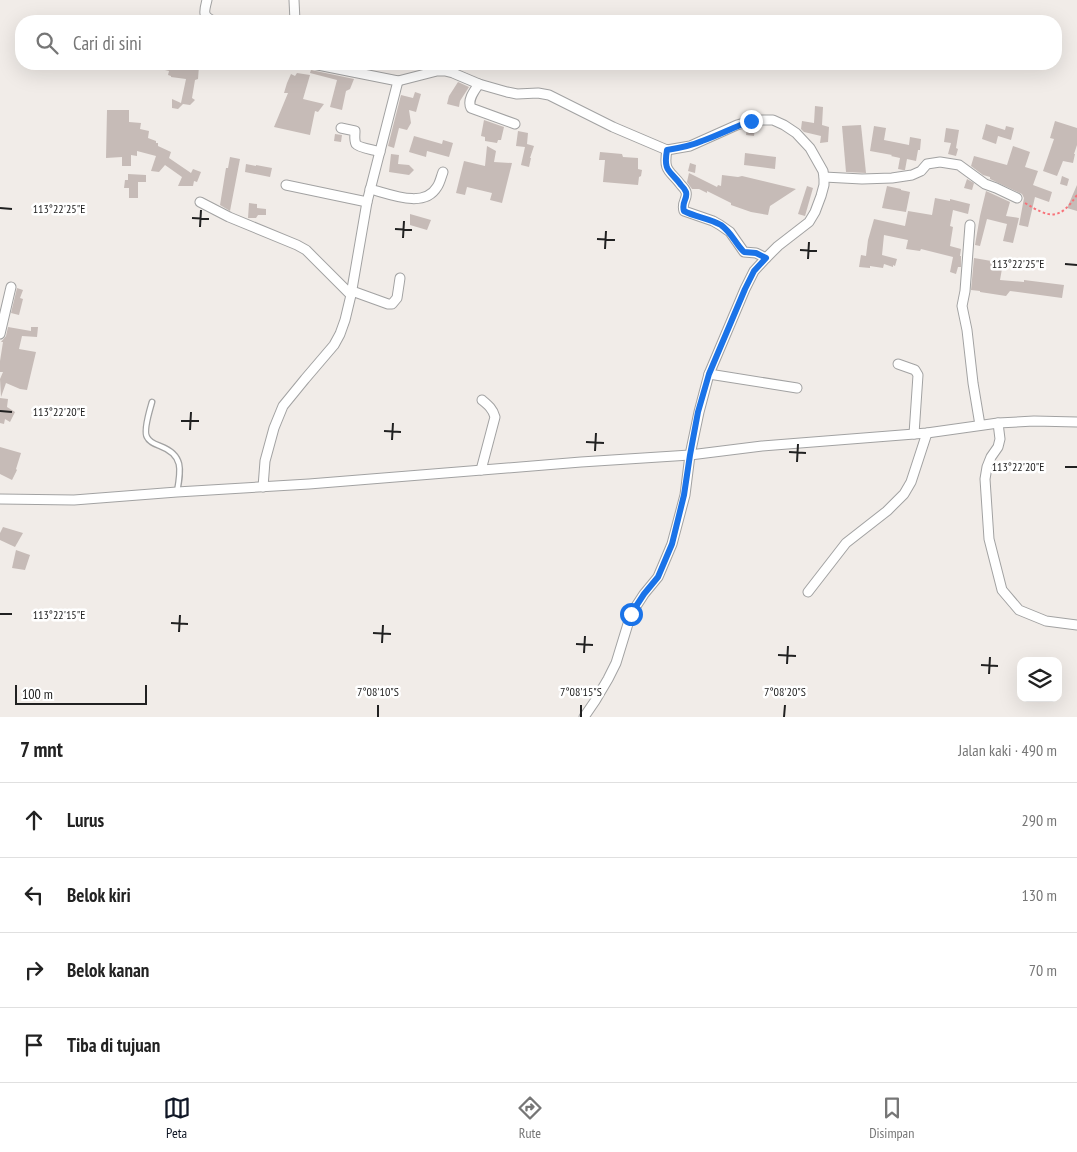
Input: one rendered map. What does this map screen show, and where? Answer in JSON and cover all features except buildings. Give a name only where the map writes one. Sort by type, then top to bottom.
[{"type":"street","points":[[205,15],[207,0]]},
{"type":"street","points":[[294,0],[295,15]]},
{"type":"street","points":[[343,70],[398,81],[445,71],[478,84],[506,92],[549,95],[612,127],[667,150],[696,144],[751,121],[773,120],[796,133],[810,148],[824,171],[824,185],[821,196],[809,222],[766,258],[754,271],[745,289],[709,374],[698,412],[684,495],[672,544],[658,577],[640,599],[631,614],[616,663],[596,702],[584,717]]},
{"type":"street","points":[[263,487],[265,461],[280,413],[305,379],[334,345],[345,320],[367,202],[398,81]]},
{"type":"street","points":[[478,84],[470,99],[469,104],[471,108],[515,124]]},
{"type":"street","points":[[341,128],[355,131],[354,140],[356,144],[380,152]]},
{"type":"street","points":[[667,150],[665,160],[668,171],[686,192],[686,198],[683,203],[684,211],[720,225],[730,232],[744,252],[756,253],[766,258]]},
{"type":"street","points":[[824,177],[892,178],[912,174],[921,171],[928,164],[940,162],[959,165],[985,184],[1016,198]]},
{"type":"street","points":[[370,189],[416,199],[428,196],[437,188],[443,172]]},
{"type":"street","points":[[286,185],[367,202]]},
{"type":"street","points":[[200,202],[229,217],[306,250],[351,293],[392,304],[397,298],[400,278]]},
{"type":"street","points":[[970,225],[965,291],[962,306],[980,425]]},
{"type":"street","points":[[0,334],[11,288]]},
{"type":"street","points":[[898,364],[915,370],[918,375],[914,434]]},
{"type":"street","points":[[709,374],[797,388]]},
{"type":"street","points":[[481,470],[495,417],[494,412],[482,400]]},
{"type":"street","points":[[0,499],[74,500],[309,484],[690,455],[762,446],[927,433],[980,425],[1034,420],[1077,422]]},
{"type":"street","points":[[998,423],[1000,440],[987,467],[985,479],[989,538],[1002,590],[1019,610],[1046,621],[1077,625]]},
{"type":"street","points":[[808,592],[846,543],[887,511],[904,494],[927,433]]},
{"type":"lane","points":[[152,402],[146,437],[176,456],[180,465],[177,492]]},
{"type":"path","points":[[1016,198],[1050,215],[1060,214],[1077,196]]},
{"type":"route","points":[[631,614],[637,603],[658,577],[672,544],[684,495],[698,412],[709,374],[745,289],[754,271],[766,258],[756,253],[744,252],[730,232],[720,225],[684,211],[683,203],[686,198],[686,192],[668,171],[665,160],[667,150],[702,142],[751,121]]}]
